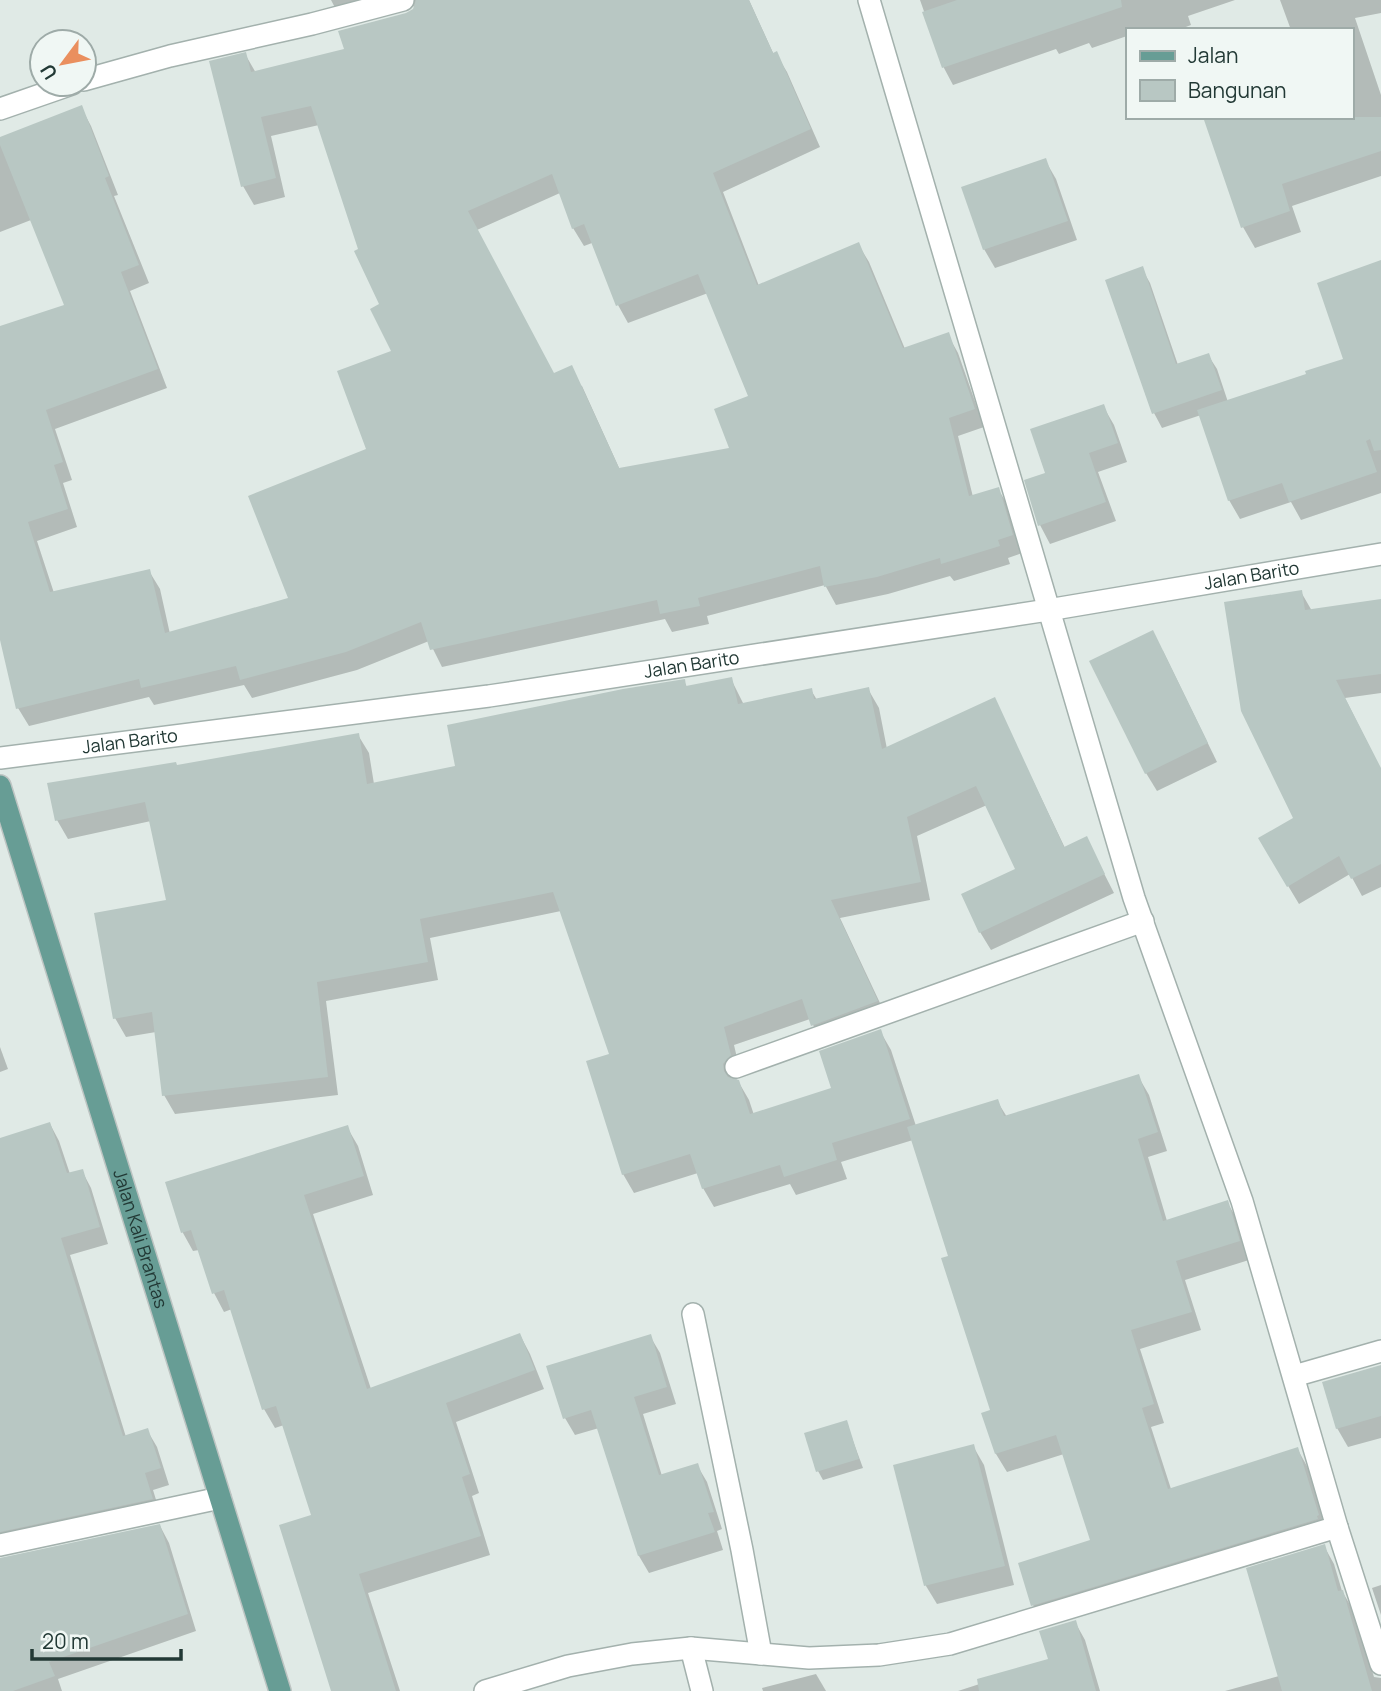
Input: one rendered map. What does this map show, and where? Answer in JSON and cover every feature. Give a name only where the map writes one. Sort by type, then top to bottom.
[{"type":"main road","name":"Jalan Kali Brantas","points":[[0,786],[280,1691]]},
{"type":"street","points":[[98,76],[403,0]]},
{"type":"street","points":[[869,0],[1048,610],[1143,921],[1242,1201],[1337,1527],[1381,1664]]},
{"type":"street","points":[[0,109],[32,98]]},
{"type":"street","name":"Jalan Barito","points":[[0,758],[489,696],[1048,610],[1381,554]]},
{"type":"street","points":[[736,1067],[1143,921]]},
{"type":"street","points":[[693,1314],[761,1654]]},
{"type":"street","points":[[1294,1376],[1381,1351]]},
{"type":"street","points":[[0,1545],[220,1498]]},
{"type":"street","points":[[485,1691],[568,1666],[632,1654],[691,1648],[809,1658],[879,1655],[950,1644],[1337,1527]]},
{"type":"street","points":[[691,1648],[702,1691]]},
{"type":"building","points":[[416,0],[749,0],[773,53],[777,51],[811,129],[713,173],[757,285],[859,242],[903,348],[949,332],[975,409],[949,418],[969,496],[999,487],[1013,535],[998,540],[1000,546],[941,564],[940,558],[877,577],[824,587],[820,566],[698,598],[700,606],[660,614],[657,600],[430,650],[421,622],[346,652],[240,680],[236,666],[141,688],[139,679],[16,709],[0,640],[0,326],[64,305],[0,145],[0,137],[82,105],[109,176],[105,178],[139,265],[121,272],[158,369],[46,410],[63,462],[54,465],[68,509],[28,522],[50,592],[150,569],[165,633],[288,598],[248,496],[366,449],[337,371],[391,351],[370,309],[379,304],[354,251],[358,249],[311,106],[261,117],[276,178],[241,187],[209,61],[246,52],[251,72],[344,49],[338,31],[413,9]],"holes":[[[552,174],[572,229],[584,224],[616,306],[698,274],[748,396],[714,409],[729,448],[619,468],[572,365],[554,373],[468,211]]]},
{"type":"building","points":[[957,0],[1121,0],[1122,7],[942,68],[922,12]]},
{"type":"building","points":[[1381,117],[1381,151],[1282,184],[1290,211],[1241,228],[1204,119]]},
{"type":"building","points":[[1046,158],[1068,221],[983,250],[961,187]]},
{"type":"building","points":[[1381,260],[1381,450],[1374,451],[1370,439],[1366,441],[1377,472],[1289,502],[1282,483],[1228,501],[1197,410],[1343,359],[1317,283]]},
{"type":"building","points":[[1143,266],[1176,364],[1209,353],[1222,390],[1152,414],[1105,280]]},
{"type":"building","points":[[1104,404],[1118,443],[1089,453],[1106,502],[1038,526],[1024,480],[1045,473],[1030,429]]},
{"type":"building","points":[[1302,590],[1305,610],[1381,599],[1381,674],[1336,680],[1381,768],[1381,864],[1351,879],[1339,856],[1287,887],[1258,838],[1293,818],[1241,711],[1224,602]]},
{"type":"building","points":[[1153,630],[1208,743],[1145,774],[1089,661]]},
{"type":"building","points":[[732,677],[738,704],[812,688],[814,699],[869,687],[882,749],[995,697],[1064,847],[1087,836],[1105,874],[979,933],[961,894],[1015,869],[976,786],[907,817],[921,882],[831,900],[878,1001],[811,1026],[802,999],[724,1027],[731,1055],[723,1064],[724,1071],[728,1077],[739,1080],[750,1114],[831,1088],[819,1051],[881,1029],[910,1119],[832,1143],[837,1160],[784,1177],[780,1165],[702,1189],[690,1154],[622,1175],[586,1061],[609,1054],[553,892],[420,919],[428,962],[317,982],[328,1077],[162,1096],[152,1012],[113,1019],[94,913],[166,900],[145,802],[55,821],[47,783],[176,762],[177,765],[359,733],[367,784],[455,766],[447,725],[623,689],[685,679],[686,686]]},
{"type":"building","points":[[1139,1074],[1158,1132],[1138,1139],[1163,1221],[1228,1200],[1240,1241],[1176,1261],[1192,1312],[1131,1330],[1154,1404],[1142,1408],[1168,1489],[1298,1447],[1319,1515],[1318,1519],[1031,1606],[1018,1563],[1090,1540],[1056,1435],[995,1454],[981,1413],[990,1410],[941,1258],[948,1256],[907,1127],[998,1099],[1004,1116]]},
{"type":"building","points":[[50,1122],[67,1173],[83,1169],[100,1227],[61,1238],[123,1436],[148,1428],[161,1468],[145,1473],[153,1499],[0,1532],[0,1138]]},
{"type":"building","points":[[348,1125],[364,1176],[304,1195],[367,1389],[520,1333],[535,1370],[446,1403],[470,1474],[462,1477],[481,1536],[359,1574],[396,1691],[331,1691],[279,1525],[311,1515],[276,1406],[262,1410],[224,1290],[212,1294],[191,1230],[181,1233],[165,1182]]},
{"type":"building","points":[[651,1334],[667,1387],[634,1397],[659,1475],[698,1463],[714,1512],[708,1513],[715,1532],[638,1556],[591,1410],[563,1419],[546,1366]]},
{"type":"building","points":[[1381,1365],[1381,1416],[1336,1429],[1322,1382]]},
{"type":"building","points":[[847,1420],[859,1459],[816,1472],[804,1433]]},
{"type":"building","points":[[974,1444],[1005,1566],[924,1586],[893,1465]]},
{"type":"building","points":[[160,1524],[188,1614],[49,1662],[55,1676],[13,1691],[0,1691],[0,1558]]},
{"type":"building","points":[[1325,1544],[1338,1591],[1343,1590],[1372,1691],[1282,1691],[1246,1568]]},
{"type":"building","points":[[1076,1620],[1096,1691],[979,1691],[977,1679],[1048,1659],[1039,1631]]}]
